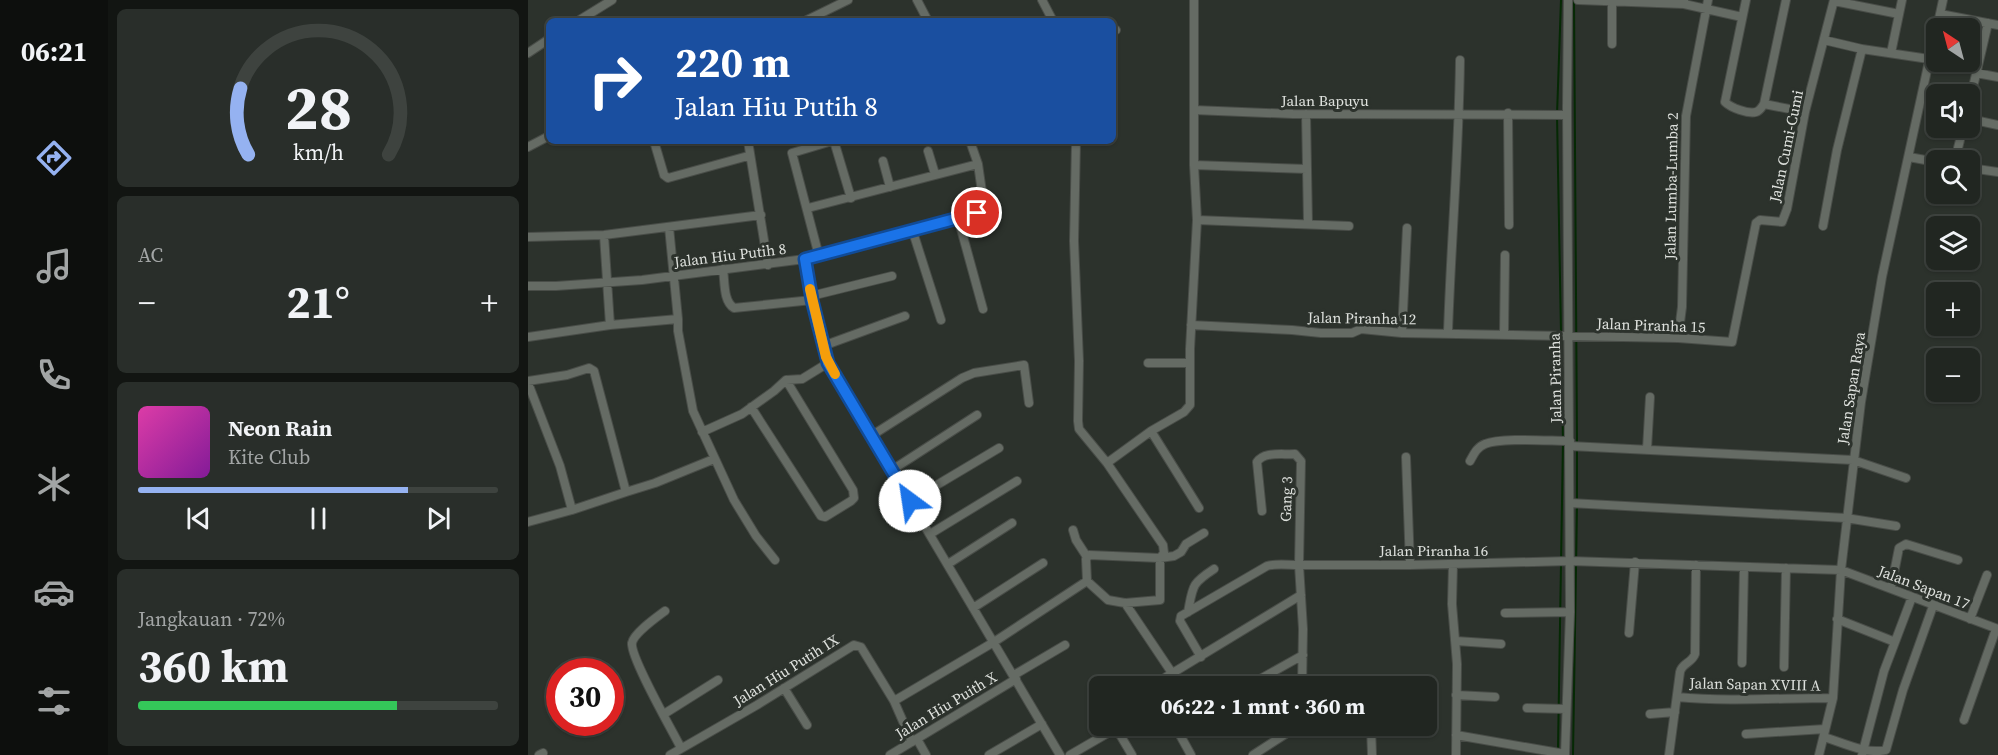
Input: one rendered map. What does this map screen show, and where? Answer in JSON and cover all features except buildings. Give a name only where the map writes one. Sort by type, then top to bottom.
[{"type":"street","points":[[583,18],[612,0]]},
{"type":"street","points":[[811,18],[849,0]]},
{"type":"street","points":[[917,0],[926,18]]},
{"type":"street","points":[[1042,0],[1051,18]]},
{"type":"street","points":[[1107,463],[1151,431],[1188,410],[1191,400],[1191,326],[1197,220],[1194,165],[1194,0]]},
{"type":"street","name":"Jalan Piranha","points":[[1565,754],[1570,612],[1568,0]]},
{"type":"street","points":[[1578,0],[1707,4],[1742,17]]},
{"type":"street","points":[[1746,0],[1725,102],[1730,107],[1754,112],[1759,111],[1764,104],[1786,0]]},
{"type":"street","points":[[1834,0],[1899,14]]},
{"type":"street","name":"Jalan Cumi-Cumi","points":[[1732,342],[1756,223],[1760,220],[1782,222],[1786,209],[1805,112],[1834,0]]},
{"type":"street","points":[[1891,53],[1902,0]]},
{"type":"street","name":"Jalan Sapan Raya","points":[[1939,18],[1943,0]]},
{"type":"street","points":[[1612,2],[1612,44]]},
{"type":"street","name":"Jalan Lumba-Lumba 2","points":[[1678,338],[1682,307],[1686,116],[1707,4]]},
{"type":"street","points":[[1940,14],[1998,25]]},
{"type":"street","points":[[1974,84],[1988,23]]},
{"type":"street","points":[[1824,40],[1862,49],[1926,59]]},
{"type":"street","points":[[528,52],[546,41]]},
{"type":"street","points":[[1823,225],[1837,150],[1862,49]]},
{"type":"street","points":[[1448,333],[1455,164],[1460,113],[1460,60]]},
{"type":"street","name":"Jalan Sapan Raya","points":[[1819,755],[1833,698],[1841,570],[1853,460],[1882,277],[1926,72]]},
{"type":"street","points":[[1976,73],[1998,77]]},
{"type":"street","points":[[1764,104],[1805,112]]},
{"type":"street","name":"Jalan Bapuyu","points":[[1194,110],[1306,114],[1567,115]]},
{"type":"street","points":[[1306,114],[1308,224]]},
{"type":"street","points":[[1508,114],[1509,225]]},
{"type":"street","points":[[1980,121],[1998,125]]},
{"type":"street","points":[[528,147],[546,138]]},
{"type":"street","points":[[655,144],[666,177],[671,178],[748,156]]},
{"type":"street","points":[[748,144],[748,156],[761,215],[768,265]]},
{"type":"street","points":[[819,256],[792,153],[823,144]]},
{"type":"street","points":[[834,144],[851,198]]},
{"type":"street","points":[[808,208],[978,164],[971,144]]},
{"type":"street","points":[[1076,144],[1074,240],[1079,429],[1107,463],[1163,545],[1164,553],[1160,558],[1160,601],[1125,603],[1105,599],[1094,585],[1087,581]]},
{"type":"street","points":[[928,151],[935,174]]},
{"type":"street","points":[[1909,157],[1926,160]]},
{"type":"street","points":[[883,161],[890,187]]},
{"type":"street","name":"Jalan Hiu Putih 8","points":[[528,286],[607,283],[768,265],[819,256],[983,210],[978,164]]},
{"type":"street","points":[[1194,165],[1307,169]]},
{"type":"street","points":[[1980,169],[1998,172]]},
{"type":"street","points":[[528,237],[604,235],[761,215]]},
{"type":"street","points":[[958,218],[983,309]]},
{"type":"street","points":[[1197,220],[1349,226]]},
{"type":"street","points":[[669,227],[678,331],[693,411],[734,500],[756,536],[775,560]]},
{"type":"street","points":[[1402,333],[1407,228]]},
{"type":"street","points":[[912,229],[941,320]]},
{"type":"street","points":[[604,235],[610,325]]},
{"type":"street","points":[[1504,333],[1505,255]]},
{"type":"street","points":[[805,259],[811,298],[828,363],[1060,755]]},
{"type":"street","points":[[723,269],[726,295],[730,306],[734,309],[811,298],[892,276]]},
{"type":"street","points":[[823,346],[905,316]]},
{"type":"street","points":[[528,337],[610,325],[678,319]]},
{"type":"street","name":"Jalan Piranha 12","points":[[1191,326],[1321,333],[1352,333],[1361,329],[1402,333],[1568,335]]},
{"type":"street","name":"Jalan Piranha 15","points":[[1568,335],[1732,342]]},
{"type":"street","points":[[702,432],[742,414],[774,392],[786,380],[802,379],[828,363]]},
{"type":"street","points":[[1148,363],[1190,363]]},
{"type":"street","points":[[871,436],[944,388],[975,373],[1024,365],[1029,403]]},
{"type":"street","points":[[572,510],[560,466],[528,382],[588,368],[594,371],[626,492]]},
{"type":"street","points":[[751,407],[821,516],[825,517],[851,501],[854,498],[853,490],[786,380]]},
{"type":"street","points":[[1647,449],[1650,397]]},
{"type":"street","points":[[892,470],[977,415]]},
{"type":"street","points":[[1151,431],[1199,508]]},
{"type":"street","points":[[1470,461],[1476,449],[1486,443],[1501,441],[1853,460],[1906,478]]},
{"type":"street","points":[[910,501],[999,448]]},
{"type":"street","name":"Gang 3","points":[[1262,511],[1257,462],[1259,458],[1266,455],[1295,454],[1301,460],[1299,565]]},
{"type":"street","points":[[1406,457],[1410,565]]},
{"type":"street","points":[[528,522],[655,483],[714,459]]},
{"type":"street","points":[[930,534],[1017,481]]},
{"type":"street","points":[[1570,503],[1846,518],[1896,526]]},
{"type":"street","points":[[948,564],[1012,522]]},
{"type":"street","points":[[1073,530],[1076,540],[1087,557],[1087,581]]},
{"type":"street","points":[[1087,557],[1097,554],[1160,558],[1178,555],[1186,544],[1204,533]]},
{"type":"street","points":[[1891,588],[1899,548],[1902,545],[1906,544],[1958,560]]},
{"type":"street","name":"Jalan Piranha 16","points":[[1188,612],[1274,563],[1280,566],[1570,561],[1696,565]]},
{"type":"street","points":[[1629,633],[1635,562]]},
{"type":"street","points":[[973,608],[1043,563]]},
{"type":"street","points":[[1453,564],[1456,755]]},
{"type":"street","points":[[1299,565],[1302,676]]},
{"type":"street","points":[[1669,755],[1681,668],[1691,661],[1695,654],[1696,565]]},
{"type":"street","name":"Jalan Sapan 17","points":[[1696,565],[1841,570],[1997,629]]},
{"type":"street","points":[[1742,663],[1744,567]]},
{"type":"street","points":[[1784,667],[1786,568]]},
{"type":"street","points":[[1201,657],[1180,621],[1181,616],[1188,612],[1192,588],[1214,569]]},
{"type":"street","points":[[1970,619],[1986,575]]},
{"type":"street","points":[[926,755],[914,740],[894,701],[994,642],[1087,581]]},
{"type":"street","points":[[1168,676],[1300,595]]},
{"type":"street","points":[[1863,752],[1884,671],[1912,597]]},
{"type":"street","points":[[1125,603],[1172,673]]},
{"type":"street","points":[[1746,734],[1824,733],[1863,752],[1882,752],[1888,747],[1904,690],[1933,606]]},
{"type":"street","points":[[665,611],[638,634],[632,643],[640,667],[681,748]]},
{"type":"street","points":[[1505,613],[1570,612]]},
{"type":"street","points":[[1837,619],[1895,642]]},
{"type":"street","points":[[1964,720],[1997,629]]},
{"type":"street","points":[[1456,641],[1501,644]]},
{"type":"street","name":"Jalan Hiu Puith X","points":[[890,755],[1065,645]]},
{"type":"street","name":"Jalan Hiu Putih IX","points":[[670,755],[850,646],[861,647],[894,701]]},
{"type":"street","points":[[1266,676],[1303,655]]},
{"type":"street","points":[[664,714],[718,680]]},
{"type":"street","points":[[784,688],[807,725]]},
{"type":"street","points":[[1456,695],[1495,698]]},
{"type":"street","name":"Jalan Sapan XVIII A","points":[[1677,696],[1717,700],[1833,698]]},
{"type":"street","points":[[1527,708],[1566,709]]},
{"type":"street","points":[[1650,714],[1675,712]]},
{"type":"street","points":[[989,755],[1042,724]]},
{"type":"street","points":[[1456,735],[1565,754]]},
{"type":"street","points":[[1070,755],[1103,736]]},
{"type":"street","points":[[1122,736],[1132,755]]},
{"type":"street","points":[[1181,736],[1191,755]]},
{"type":"street","points":[[1253,755],[1282,736]]},
{"type":"street","points":[[1371,736],[1372,755]]},
{"type":"street","points":[[1003,747],[1008,755]]},
{"type":"waterway","points":[[1558,749],[1563,441],[1557,115],[1561,0]]},
{"type":"waterway","points":[[1574,0],[1577,443]]},
{"type":"waterway","points":[[1577,449],[1577,500]]},
{"type":"waterway","points":[[1573,755],[1577,506]]},
{"type":"slow traffic","points":[[810,289],[826,357],[835,374]]},
{"type":"route","points":[[910,501],[828,363],[812,300],[805,259],[977,213]]}]
